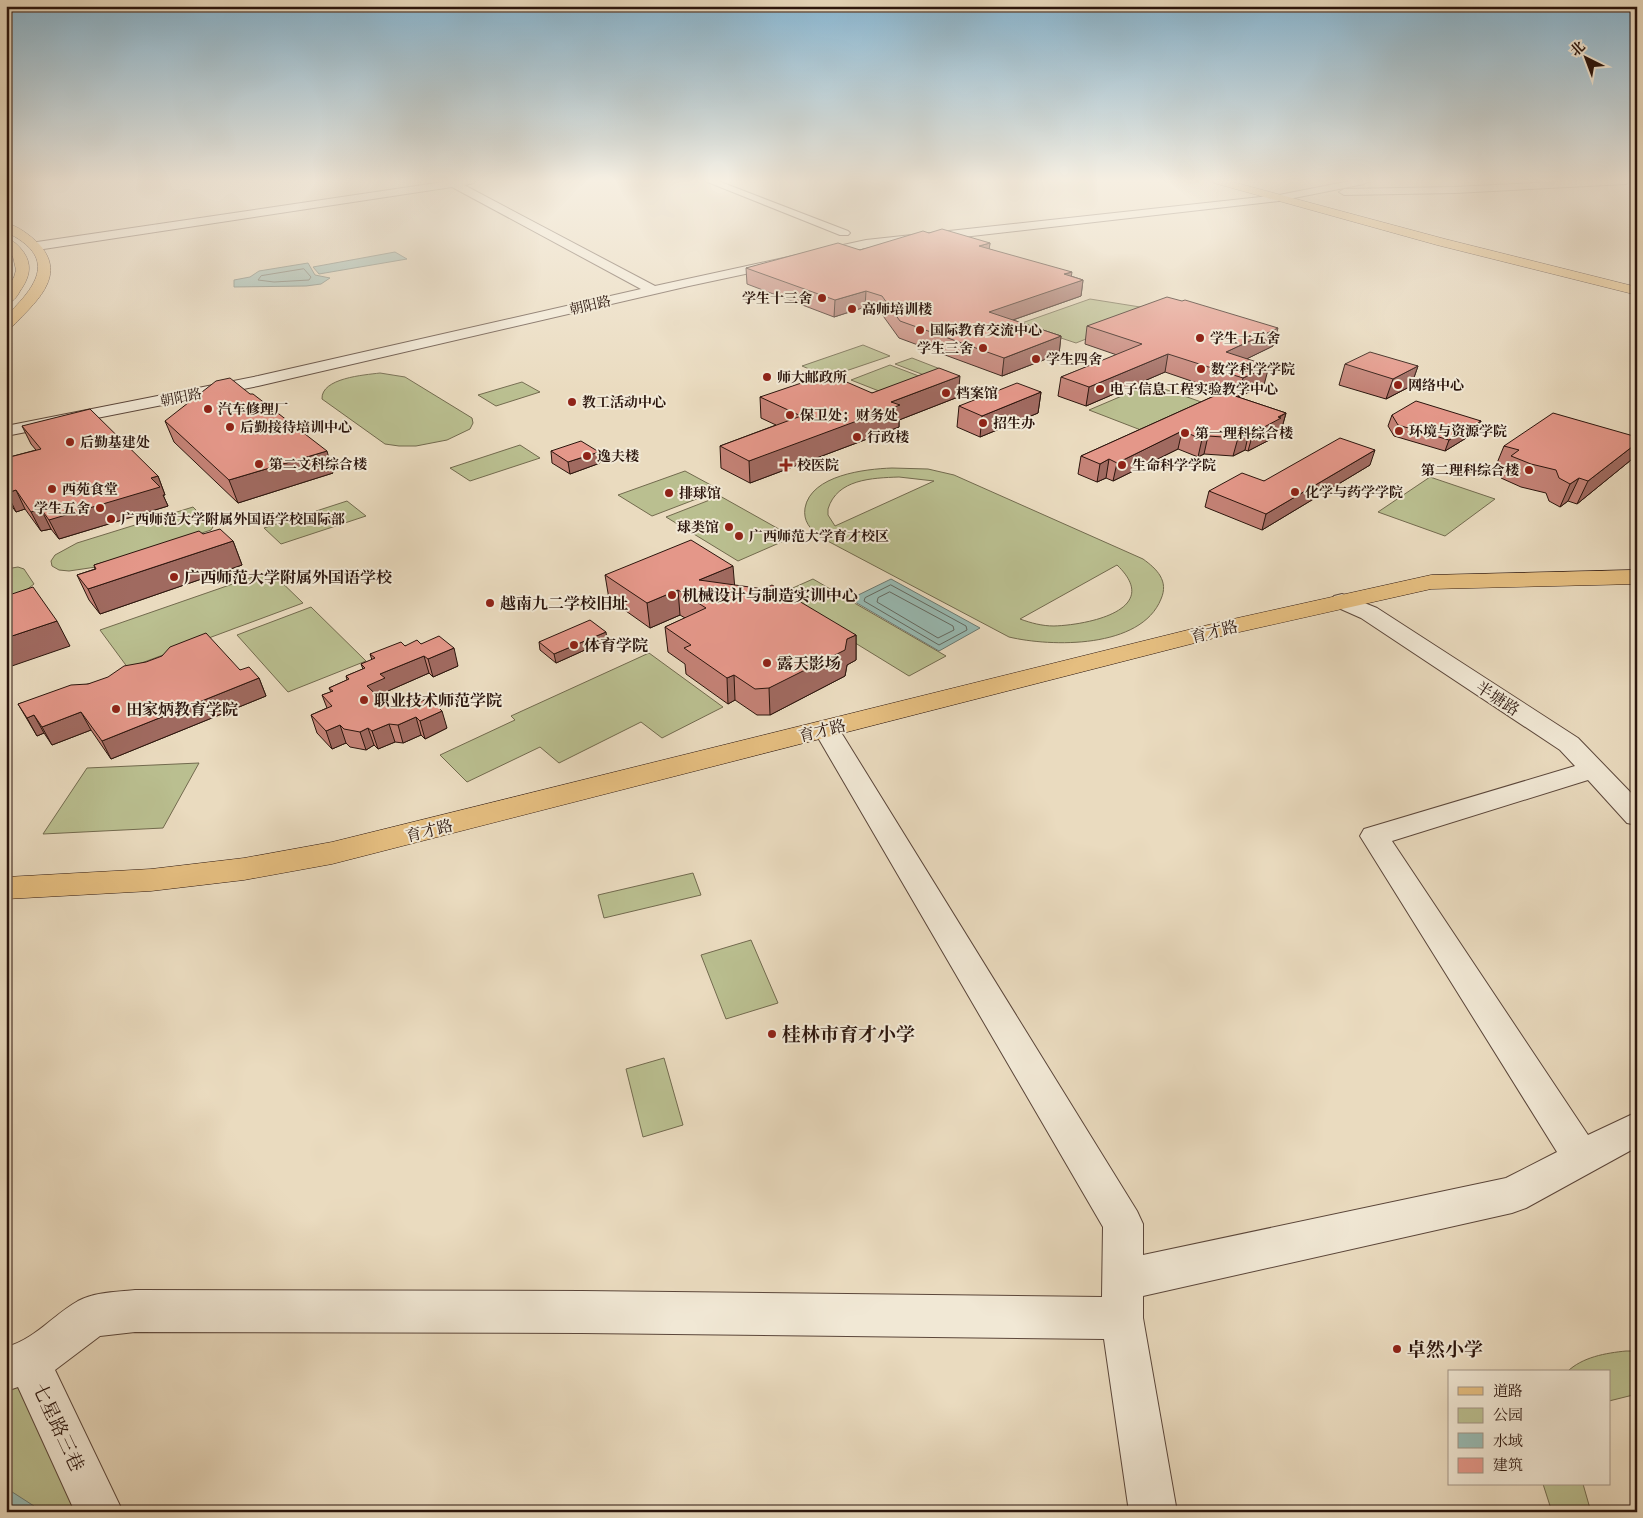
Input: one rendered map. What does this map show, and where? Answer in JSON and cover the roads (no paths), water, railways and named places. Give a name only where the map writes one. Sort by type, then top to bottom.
[{"type":"main road","points":[[6,300],[17,288],[23,274],[24,263],[18,252]]},
{"type":"main road","points":[[6,325],[41,286],[45,271],[44,261],[40,252]]},
{"type":"main road","points":[[1479,252],[1637,291]]},
{"type":"main road","points":[[1518,252],[1637,281]]},
{"type":"main road","name":"育才路","points":[[6,888],[151,880],[244,869],[332,854],[1214,631],[1342,601],[1440,582],[1502,578],[1637,577]]},
{"type":"street","points":[[582,252],[653,290]]},
{"type":"street","name":"朝阳路","points":[[6,432],[258,381],[653,290],[801,252]]},
{"type":"street","name":"半塘路","points":[[1342,601],[1369,613],[1569,744],[1637,816]]},
{"type":"street","points":[[826,729],[1123,1224],[1122,1299],[1153,1512]]},
{"type":"street","points":[[1582,1158],[1374,836],[1593,770]]},
{"type":"street","points":[[18,1366],[92,1316],[136,1312],[582,1312],[1122,1299],[1512,1195],[1637,1128]]},
{"type":"street","name":"七星路三巷","points":[[18,1366],[100,1512]]},
{"type":"water","points":[[395,252],[407,259],[319,274],[313,267]]},
{"type":"water","points":[[308,263],[315,275],[330,278],[321,284],[306,286],[234,287],[234,280],[250,277],[259,271]]},
{"type":"water","points":[[891,579],[980,628],[939,651],[850,599]]},
{"type":"water","points":[[6,1488],[34,1506],[36,1512],[6,1512]]},
{"type":"place","name":"学生十三舍","points":[[822,298]]},
{"type":"place","name":"高师培训楼","points":[[852,309]]},
{"type":"place","name":"国际教育交流中心","points":[[920,330]]},
{"type":"place","name":"学生十五舍","points":[[1200,338]]},
{"type":"place","name":"学生三舍","points":[[983,348]]},
{"type":"place","name":"学生四舍","points":[[1036,359]]},
{"type":"place","name":"数学科学学院","points":[[1201,369]]},
{"type":"place","name":"师大邮政所","points":[[767,377]]},
{"type":"place","name":"网络中心","points":[[1398,385]]},
{"type":"place","name":"电子信息工程实验教学中心","points":[[1100,389]]},
{"type":"place","name":"档案馆","points":[[946,393]]},
{"type":"place","name":"教工活动中心","points":[[572,402]]},
{"type":"place","name":"汽车修理厂","points":[[208,409]]},
{"type":"place","name":"保卫处；财务处","points":[[790,415]]},
{"type":"place","name":"招生办","points":[[983,423]]},
{"type":"place","name":"后勤接待培训中心","points":[[230,427]]},
{"type":"place","name":"环境与资源学院","points":[[1399,431]]},
{"type":"place","name":"第一理科综合楼","points":[[1185,433]]},
{"type":"place","name":"行政楼","points":[[857,437]]},
{"type":"place","name":"后勤基建处","points":[[70,442]]},
{"type":"place","name":"逸夫楼","points":[[587,456]]},
{"type":"place","name":"第二文科综合楼","points":[[259,464]]},
{"type":"place","name":"校医院","points":[[786,465]]},
{"type":"place","name":"生命科学学院","points":[[1122,465]]},
{"type":"place","name":"第二理科综合楼","points":[[1529,470]]},
{"type":"place","name":"西苑食堂","points":[[52,489]]},
{"type":"place","name":"化学与药学学院","points":[[1295,492]]},
{"type":"place","name":"排球馆","points":[[669,493]]},
{"type":"place","name":"学生五舍","points":[[100,508]]},
{"type":"place","name":"广西师范大学附属外国语学校国际部","points":[[111,519]]},
{"type":"place","name":"球类馆","points":[[729,527]]},
{"type":"place","name":"广西师范大学育才校区","points":[[739,536]]},
{"type":"place","name":"广西师范大学附属外国语学校","points":[[174,577]]},
{"type":"place","name":"机械设计与制造实训中心","points":[[672,595]]},
{"type":"place","name":"越南九二学校旧址","points":[[490,603]]},
{"type":"place","name":"体育学院","points":[[574,645]]},
{"type":"place","name":"露天影场","points":[[767,663]]},
{"type":"place","name":"职业技术师范学院","points":[[364,700]]},
{"type":"place","name":"田家炳教育学院","points":[[116,709]]},
{"type":"place","name":"桂林市育才小学","points":[[772,1034]]},
{"type":"place","name":"卓然小学","points":[[1397,1349]]}]
